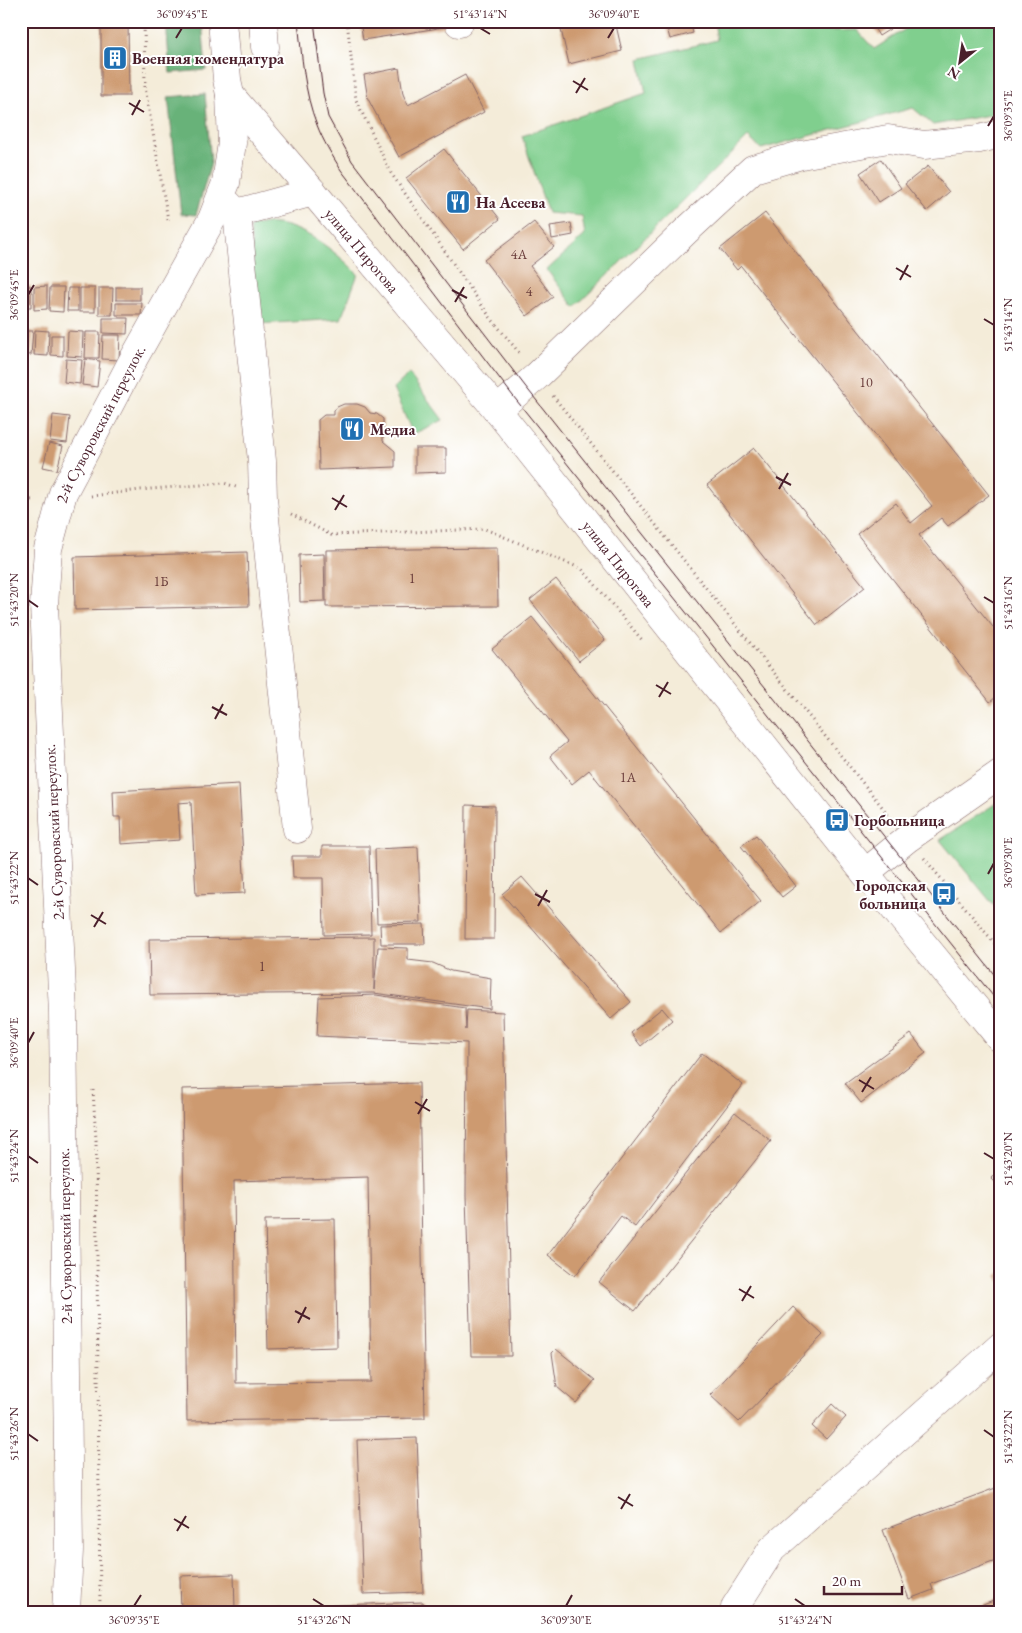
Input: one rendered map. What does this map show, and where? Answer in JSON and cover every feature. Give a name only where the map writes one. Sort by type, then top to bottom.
[{"type":"street","name":"2-й Суворовский переулок.","points":[[66,1612],[69,1550],[63,1013],[44,605],[48,549],[63,493],[134,358],[212,219],[229,205],[226,183],[232,143],[230,95],[226,79],[222,21]]},
{"type":"street","name":"улица Пирогова","points":[[230,95],[497,410],[865,872],[1001,1039]]},
{"type":"street","points":[[497,410],[537,376],[686,231],[753,169],[802,155],[888,139],[924,145],[979,140],[1001,134]]},
{"type":"street","points":[[297,829],[263,499],[262,461],[229,205],[313,192]]},
{"type":"street","points":[[865,872],[908,838],[1001,773]]},
{"type":"street","points":[[735,1612],[734,1608],[772,1549],[1001,1346]]},
{"type":"path","points":[[144,21],[145,87],[168,220]]},
{"type":"path","points":[[347,21],[356,100],[391,173],[490,317],[702,583],[1001,952]]},
{"type":"path","points":[[86,497],[140,490],[224,483],[263,499],[331,535],[485,529],[582,569],[646,644]]},
{"type":"green space","points":[[166,21],[202,21],[206,70],[170,73]]},
{"type":"green space","points":[[714,21],[810,21],[818,31],[857,30],[874,49],[907,28],[944,21],[1001,21],[1001,113],[933,125],[913,108],[761,149],[748,137],[575,307],[547,270],[585,235],[582,216],[548,213],[522,136],[646,93],[639,59],[717,40]]},
{"type":"green space","points":[[205,94],[211,163],[196,215],[181,214],[168,97]]},
{"type":"green space","points":[[267,223],[285,225],[316,239],[334,252],[358,274],[341,319],[258,324],[250,226]]},
{"type":"green space","points":[[409,374],[443,420],[413,434],[393,389]]},
{"type":"green space","points":[[1001,800],[1001,914],[940,840]]},
{"type":"building","name":"Военная комендатура","points":[[101,21],[128,21],[129,96],[101,96]]},
{"type":"building","points":[[360,21],[444,21],[445,27],[363,40]]},
{"type":"building","points":[[559,21],[615,21],[622,51],[569,64]]},
{"type":"building","points":[[665,21],[690,21],[693,33],[670,39]]},
{"type":"building","points":[[870,21],[885,21],[890,29],[879,36]]},
{"type":"building","points":[[399,68],[403,94],[408,105],[465,75],[484,112],[399,157],[368,99],[364,75]]},
{"type":"building","points":[[444,149],[500,219],[463,249],[406,178]]},
{"type":"building","points":[[881,159],[901,188],[879,202],[860,173]]},
{"type":"building","points":[[928,166],[949,192],[927,211],[905,184]]},
{"type":"building","points":[[765,213],[989,495],[948,526],[941,518],[919,535],[1001,637],[1001,693],[990,702],[857,534],[896,503],[911,523],[932,506],[741,266],[737,270],[720,249]]},
{"type":"building","points":[[534,222],[554,247],[530,266],[553,297],[527,316],[484,260]]},
{"type":"building","points":[[571,223],[573,235],[552,239],[550,226]]},
{"type":"building","points":[[21,286],[31,286],[31,307],[21,307]]},
{"type":"building","points":[[47,286],[47,309],[34,310],[34,287]]},
{"type":"building","points":[[50,287],[64,287],[63,312],[49,311]]},
{"type":"building","points":[[116,287],[140,287],[140,300],[116,300]]},
{"type":"building","points":[[68,288],[78,288],[78,311],[67,311]]},
{"type":"building","points":[[80,288],[95,288],[95,312],[80,312]]},
{"type":"building","points":[[99,288],[113,288],[112,315],[99,315]]},
{"type":"building","points":[[116,303],[142,303],[141,315],[116,315]]},
{"type":"building","points":[[103,318],[128,318],[127,334],[103,333]]},
{"type":"building","points":[[35,330],[49,331],[48,356],[34,355]]},
{"type":"building","points":[[21,331],[33,331],[31,355],[21,354]]},
{"type":"building","points":[[68,331],[83,332],[82,357],[67,356]]},
{"type":"building","points":[[86,332],[100,332],[99,358],[85,358]]},
{"type":"building","points":[[51,335],[63,335],[63,356],[51,355]]},
{"type":"building","points":[[103,335],[120,335],[119,360],[102,359]]},
{"type":"building","points":[[66,359],[82,360],[80,384],[64,382]]},
{"type":"building","points":[[85,359],[100,361],[97,387],[82,385]]},
{"type":"building","points":[[344,404],[357,404],[365,407],[370,413],[377,414],[383,419],[383,441],[395,451],[395,467],[319,470],[318,420],[324,415],[334,415],[337,407]]},
{"type":"building","points":[[53,415],[70,417],[67,443],[50,441]]},
{"type":"building","points":[[49,443],[63,446],[57,470],[43,467]]},
{"type":"building","points":[[415,448],[446,448],[446,472],[415,473]]},
{"type":"building","points":[[754,448],[865,587],[817,625],[707,485]]},
{"type":"building","points":[[497,548],[498,606],[326,607],[326,550]]},
{"type":"building","points":[[247,552],[249,606],[75,610],[74,557]]},
{"type":"building","points":[[324,554],[325,601],[300,602],[299,555]]},
{"type":"building","points":[[556,579],[605,640],[579,661],[530,600]]},
{"type":"building","points":[[532,617],[761,901],[721,933],[589,770],[572,784],[550,756],[567,742],[492,649]]},
{"type":"building","points":[[239,784],[245,893],[196,895],[191,802],[178,803],[180,840],[121,844],[120,817],[114,817],[113,791]]},
{"type":"building","points":[[466,805],[495,806],[494,939],[465,939]]},
{"type":"building","points":[[756,835],[796,886],[782,897],[741,846]]},
{"type":"building","points":[[322,846],[369,846],[371,934],[324,935],[323,878],[293,878],[292,856],[322,856]]},
{"type":"building","points":[[418,847],[421,922],[377,923],[375,849]]},
{"type":"building","points":[[522,877],[631,1002],[611,1019],[502,894]]},
{"type":"building","points":[[424,924],[425,944],[381,944],[380,925]]},
{"type":"building","points":[[374,937],[374,990],[378,947],[408,948],[408,960],[433,963],[451,971],[491,978],[490,1009],[374,993],[150,995],[149,939]]},
{"type":"building","points":[[376,995],[465,1008],[466,1030],[467,1010],[503,1012],[511,1356],[471,1356],[466,1196],[467,1043],[317,1036],[319,997]]},
{"type":"building","points":[[662,1008],[672,1020],[641,1046],[631,1033]]},
{"type":"building","points":[[911,1034],[926,1053],[861,1103],[845,1083]]},
{"type":"building","points":[[702,1053],[743,1085],[635,1227],[621,1216],[575,1276],[548,1255]]},
{"type":"building","points":[[419,1083],[425,1418],[187,1421],[182,1089]],"holes":[[[368,1177],[371,1382],[236,1383],[234,1181]]]},
{"type":"building","points":[[735,1112],[771,1141],[635,1311],[599,1282]]},
{"type":"building","points":[[1001,1169],[1001,1188],[991,1178]]},
{"type":"building","points":[[335,1219],[337,1347],[268,1349],[265,1220]]},
{"type":"building","points":[[1001,1272],[1001,1282],[996,1276]]},
{"type":"building","points":[[793,1307],[823,1335],[739,1422],[710,1395]]},
{"type":"building","points":[[556,1349],[595,1380],[576,1403],[557,1387],[552,1353]]},
{"type":"building","points":[[832,1404],[846,1417],[826,1439],[812,1426]]},
{"type":"building","points":[[417,1438],[423,1592],[363,1594],[357,1440]]},
{"type":"building","points":[[1001,1486],[1001,1558],[931,1584],[933,1590],[909,1599],[883,1530]]},
{"type":"building","points":[[234,1574],[235,1609],[423,1602],[424,1612],[181,1612],[180,1576]]},
{"type":"building","points":[[1001,1598],[1001,1612],[965,1612]]},
{"type":"tram line","points":[[298,21],[309,100],[322,137],[341,170],[513,396],[1001,1006]]},
{"type":"tram line","points":[[314,21],[328,117],[352,161],[525,386],[1001,983]]},
{"type":"place","name":"Военная комендатура","points":[[115,58]]},
{"type":"place","name":"На Асеева","points":[[458,202]]},
{"type":"place","name":"Медиа","points":[[352,429]]},
{"type":"place","name":"Горбольница","points":[[837,820]]},
{"type":"place","name":"Городская больница","points":[[944,894]]}]
